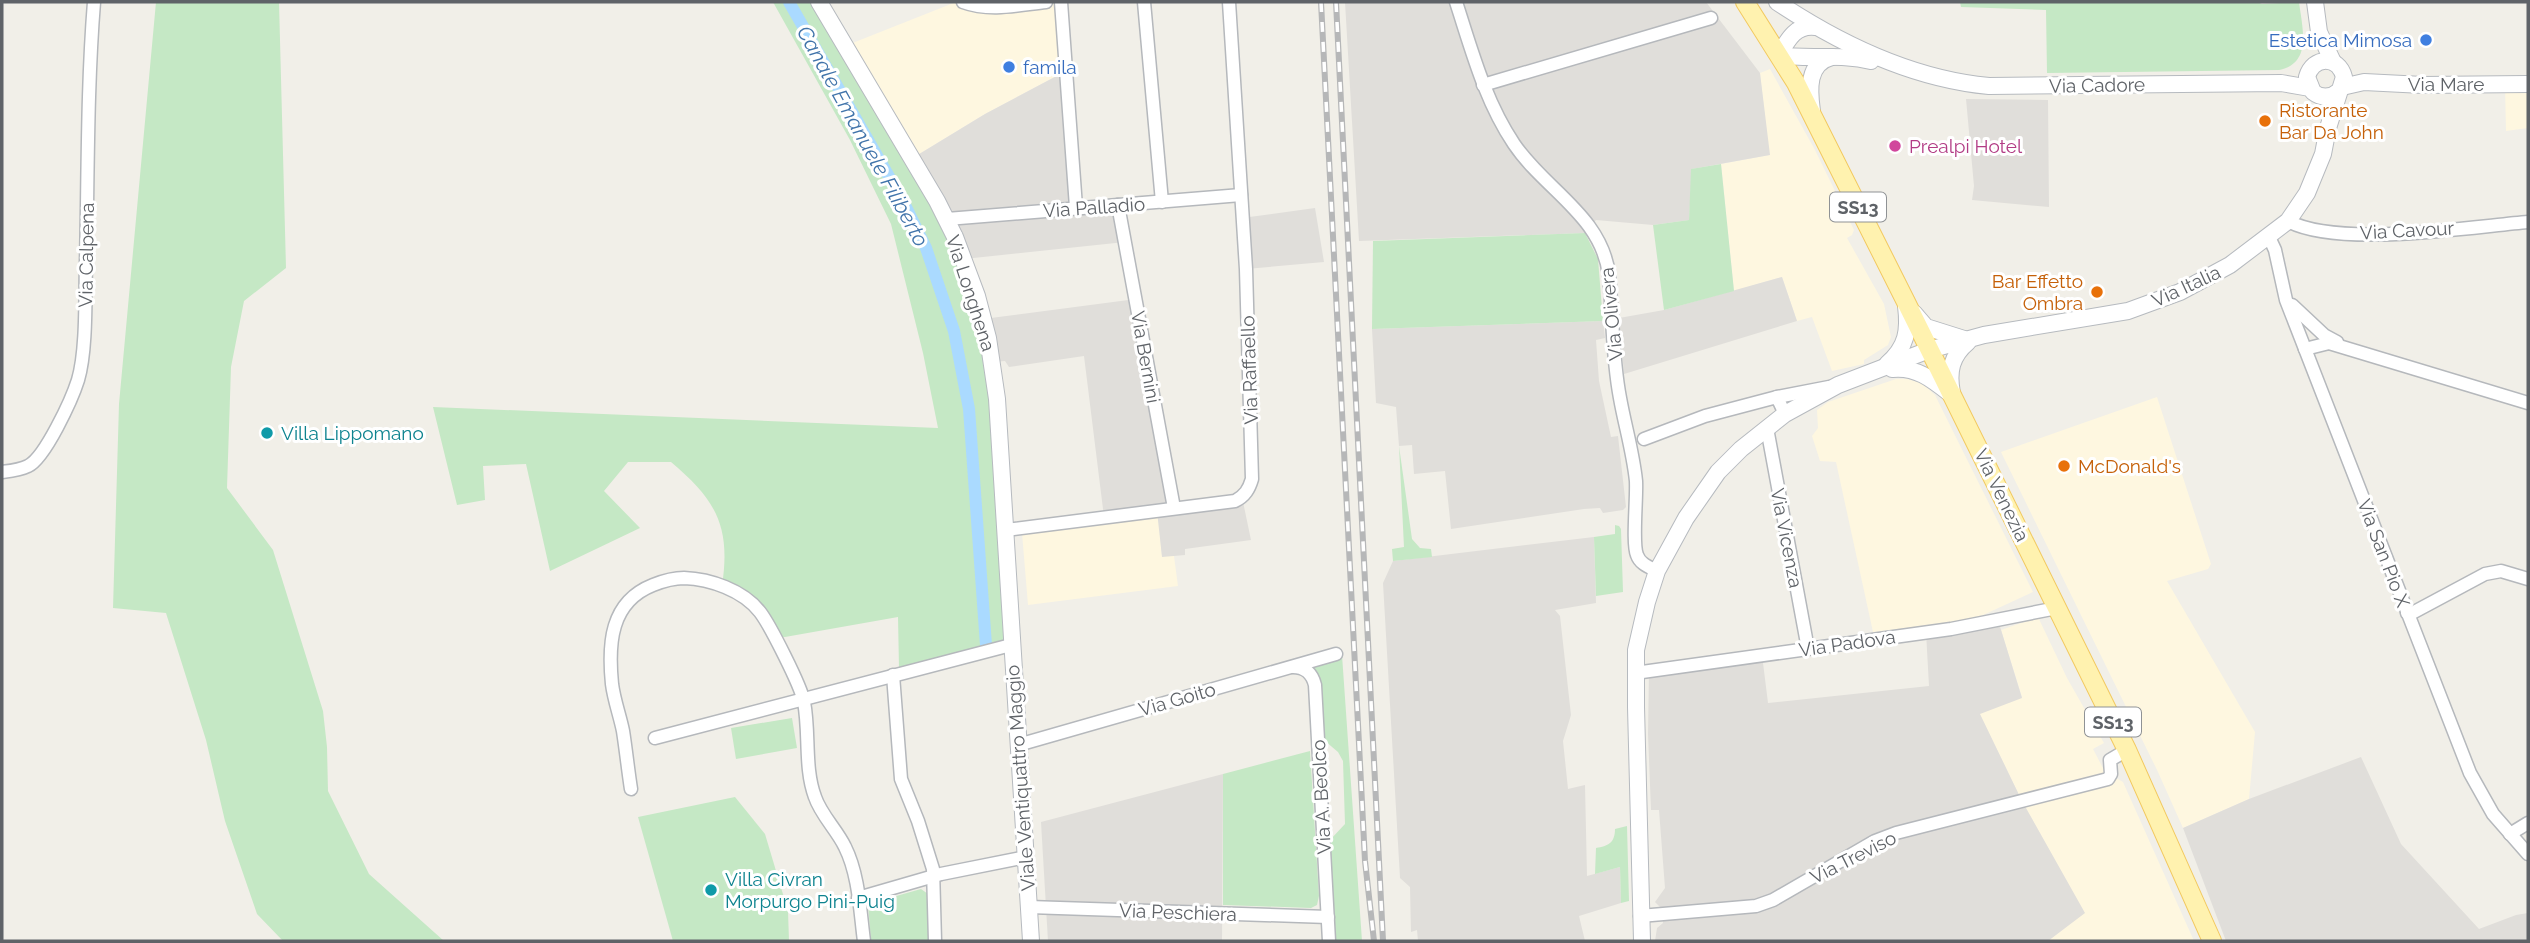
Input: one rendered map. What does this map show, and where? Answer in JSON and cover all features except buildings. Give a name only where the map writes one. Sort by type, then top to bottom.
[{"type":"main road","name":"SS13","points":[[1745,2],[1779,55]]},
{"type":"main road","name":"Via Venezia","points":[[1779,55],[1812,113],[2127,750],[2212,941]]},
{"type":"street","name":"Via Calpena","points":[[2,472],[28,467],[35,461],[59,422],[78,380],[84,313],[88,90],[94,2]]},
{"type":"street","name":"Via Longhena","points":[[820,2],[947,219],[976,296],[993,362],[1008,578]]},
{"type":"street","points":[[963,2],[983,7],[1000,7],[1046,2]]},
{"type":"street","points":[[1061,2],[1076,207]]},
{"type":"street","points":[[1144,2],[1162,202]]},
{"type":"street","name":"Via Raffaello","points":[[1006,530],[1235,501],[1250,487],[1252,479],[1246,269],[1229,2]]},
{"type":"street","name":"Via Olivera","points":[[1455,2],[1492,107],[1515,145],[1533,167],[1583,217],[1604,253],[1619,397],[1631,443],[1636,481],[1635,549],[1642,563],[1657,571]]},
{"type":"street","points":[[1777,2],[1861,49],[1914,71]]},
{"type":"street","points":[[2315,2],[2319,32],[2312,80],[2328,128]]},
{"type":"street","points":[[1483,85],[1711,18]]},
{"type":"street","points":[[1816,26],[1808,26],[1795,32],[1779,55],[1840,55],[1914,71]]},
{"type":"street","points":[[2319,32],[2339,78]]},
{"type":"street","points":[[1812,113],[1810,91],[1814,71],[1822,61],[1840,55]]},
{"type":"street","name":"Via Cadore","points":[[2322,61],[2339,78],[2329,97],[2312,80],[2322,61]]},
{"type":"street","name":"Via Cadore","points":[[1914,71],[1946,81],[1989,86],[2281,83],[2312,80]]},
{"type":"street","name":"Via Mare","points":[[2339,78],[2423,85],[2528,84]]},
{"type":"street","name":"Via Italia","points":[[1642,941],[1635,673],[1642,620],[1657,571],[1686,519],[1718,472],[1785,414],[1839,385],[1929,350],[1984,335],[2097,317],[2147,305],[2180,292],[2230,265],[2288,221],[2318,172],[2339,78]]},
{"type":"street","name":"Via Palladio","points":[[947,219],[1241,195]]},
{"type":"street","name":"Via Bernini","points":[[1118,205],[1174,508]]},
{"type":"street","name":"Via Cavour","points":[[2288,221],[2315,230],[2375,235],[2528,222]]},
{"type":"street","name":"Via San Pio X","points":[[2269,237],[2275,250],[2287,300],[2305,349],[2470,773],[2487,806],[2528,854]]},
{"type":"street","name":"Via Italia","points":[[1905,300],[1927,327],[1970,340]]},
{"type":"street","name":"Via Italia","points":[[1879,370],[1895,357],[1906,338],[1909,326],[1905,300]]},
{"type":"street","points":[[2287,300],[2324,335]]},
{"type":"street","points":[[2300,334],[2307,330],[2324,335],[2346,347]]},
{"type":"street","points":[[1953,396],[1949,379],[1951,367],[1955,355],[1970,340]]},
{"type":"street","points":[[2305,349],[2329,343],[2346,347],[2528,403]]},
{"type":"street","name":"Via Italia","points":[[1879,370],[1912,369],[1926,375],[1953,396]]},
{"type":"street","points":[[1644,439],[1705,416],[1777,397],[1839,385]]},
{"type":"street","points":[[1777,397],[1785,414]]},
{"type":"street","name":"Via Vicenza","points":[[1767,428],[1808,649]]},
{"type":"street","points":[[2407,613],[2414,612],[2493,571],[2528,579]]},
{"type":"street","points":[[631,789],[626,747],[612,685],[612,654],[618,617],[624,604],[634,594],[670,580],[689,578],[722,586],[741,596],[760,612],[804,700],[810,776],[815,798],[845,847],[858,898],[864,941]]},
{"type":"street","name":"Viale Ventiquattro Maggio","points":[[1008,578],[1031,941]]},
{"type":"street","name":"Via Padova","points":[[1635,673],[1951,629],[2057,608]]},
{"type":"street","points":[[655,738],[1012,645]]},
{"type":"street","name":"Via Goito","points":[[1018,745],[1336,653]]},
{"type":"street","name":"Via A. Beolco","points":[[1292,667],[1307,670],[1315,685],[1329,941]]},
{"type":"street","points":[[893,675],[901,779],[925,840],[933,877],[935,941]]},
{"type":"street","name":"Via Treviso","points":[[1640,916],[1756,906],[1773,900],[1875,841],[1896,833],[2108,779],[2111,774],[2110,760],[2127,750]]},
{"type":"street","points":[[2510,834],[2528,823]]},
{"type":"street","points":[[858,898],[933,877],[1026,857]]},
{"type":"street","name":"Via Peschiera","points":[[1029,907],[1328,917]]},
{"type":"shaded area","points":[[956,2],[1061,2],[1066,71],[985,114],[911,159],[845,46]]},
{"type":"shaded area","points":[[1345,2],[1706,2],[1760,73],[1770,155],[1692,169],[1689,220],[1653,225],[1596,220],[1585,233],[1359,241]]},
{"type":"shaded area","points":[[1770,69],[1815,150],[1854,230],[1847,238],[1884,304],[1891,337],[1888,345],[1864,360],[1864,364],[1832,371],[1812,317],[1797,321],[1782,277],[1734,291],[1721,164],[1769,155],[1760,73]]},
{"type":"shaded area","points":[[1066,71],[1076,207],[1118,205],[1125,242],[964,259],[911,159],[985,114]]},
{"type":"shaded area","points":[[2505,84],[2528,84],[2528,128],[2506,131]]},
{"type":"shaded area","points":[[1966,99],[2048,100],[2049,207],[1972,200],[1974,186]]},
{"type":"shaded area","points":[[1315,208],[1324,262],[1246,269],[1242,218]]},
{"type":"shaded area","points":[[1782,277],[1797,321],[1624,374],[1619,318],[1664,310]]},
{"type":"shaded area","points":[[1136,299],[1174,508],[1242,497],[1251,540],[1185,549],[1185,555],[1162,557],[1157,511],[1104,517],[1084,356],[1009,367],[1005,361],[993,362],[983,319]]},
{"type":"shaded area","points":[[1603,321],[1605,338],[1596,340],[1599,381],[1611,437],[1618,436],[1626,507],[1623,510],[1603,513],[1600,508],[1584,509],[1451,529],[1445,471],[1414,474],[1412,445],[1399,446],[1396,407],[1376,403],[1372,329]]},
{"type":"shaded area","points":[[1896,379],[1922,383],[1935,395],[2033,592],[1981,616],[1981,619],[1873,632],[1836,462],[1820,461],[1812,436],[1818,428],[1817,410],[1828,402]]},
{"type":"shaded area","points":[[2157,397],[2211,564],[2208,569],[2167,581],[2255,732],[2249,799],[2183,828],[2001,452]]},
{"type":"shaded area","points":[[1158,516],[1162,556],[1174,556],[1178,586],[1028,605],[1022,533]]},
{"type":"shaded area","points":[[1594,537],[1596,603],[1555,610],[1560,616],[1571,715],[1563,741],[1568,789],[1585,785],[1587,876],[1620,867],[1621,903],[1579,916],[1585,941],[1418,941],[1417,930],[1411,932],[1410,887],[1400,878],[1383,583],[1393,561]]},
{"type":"shaded area","points":[[2038,617],[2067,678],[2104,743],[2093,749],[2105,772],[2123,782],[2194,941],[2048,941],[2084,913],[2022,801],[1979,713],[2022,697],[2001,630]]},
{"type":"shaded area","points":[[1998,620],[2022,698],[1980,714],[2022,801],[2085,913],[2048,941],[1655,941],[1657,928],[1663,923],[1662,909],[1655,902],[1665,888],[1659,810],[1651,810],[1649,671],[1762,655],[1768,703],[1929,686],[1926,632]]},
{"type":"shaded area","points":[[2361,757],[2401,844],[2479,929],[2528,913],[2528,941],[2226,941],[2183,828],[2249,799]]},
{"type":"shaded area","points":[[1223,774],[1222,941],[1048,941],[1041,822]]},
{"type":"green space","points":[[156,2],[279,2],[286,268],[244,301],[231,367],[227,488],[273,550],[323,711],[328,791],[369,874],[444,941],[283,941],[257,914],[225,821],[206,740],[166,613],[113,608],[119,404]]},
{"type":"green space","points":[[773,2],[819,2],[937,201],[983,319],[1011,645],[899,668],[898,617],[785,637],[773,636],[760,612],[722,586],[724,547],[717,516],[699,489],[671,462],[628,462],[604,491],[640,528],[550,571],[526,464],[483,466],[485,500],[457,505],[433,407],[938,428],[923,353],[891,224],[850,140]]},
{"type":"green space","points":[[1960,2],[2299,2],[2303,43],[2297,60],[2279,70],[2047,73],[2046,10],[1961,7]]},
{"type":"green space","points":[[1721,164],[1734,291],[1664,310],[1653,225],[1689,220],[1691,169]]},
{"type":"green space","points":[[1585,233],[1598,259],[1603,321],[1372,329],[1373,241]]},
{"type":"green space","points":[[1399,446],[1412,539],[1420,548],[1431,549],[1432,557],[1393,561],[1392,549],[1404,547]]},
{"type":"green space","points":[[1615,525],[1621,529],[1623,592],[1596,596],[1594,537],[1615,534]]},
{"type":"green space","points":[[1342,655],[1362,941],[1335,941],[1330,840],[1345,824],[1343,761],[1338,752],[1325,741],[1320,677],[1312,667]]},
{"type":"green space","points":[[792,718],[797,748],[736,759],[731,728]]},
{"type":"green space","points":[[1310,751],[1319,896],[1317,905],[1311,908],[1223,905],[1223,774]]},
{"type":"green space","points":[[735,797],[765,834],[788,911],[789,941],[673,941],[638,817]]},
{"type":"green space","points":[[1627,826],[1629,901],[1621,903],[1620,867],[1595,874],[1596,848],[1610,843],[1615,829]]},
{"type":"green space","points":[[921,889],[928,894],[929,941],[871,941],[868,904]]},
{"type":"waterway","name":"Canale Emanuele Filiberto","points":[[789,2],[903,201],[926,248],[954,331],[969,409],[986,645]]},
{"type":"railway","points":[[1321,2],[1365,861],[1374,941]]},
{"type":"railway","points":[[1336,2],[1383,941]]},
{"type":"place","name":"Estetica Mimosa","points":[[2426,40]]},
{"type":"place","name":"famila","points":[[1009,67]]},
{"type":"place","name":"Ristorante Bar Da John","points":[[2265,121]]},
{"type":"place","name":"Prealpi Hotel","points":[[1895,146]]},
{"type":"place","name":"Bar Effetto Ombra","points":[[2097,292]]},
{"type":"place","name":"Villa Lippomano","points":[[267,433]]},
{"type":"place","name":"McDonald's","points":[[2064,466]]},
{"type":"place","name":"Villa Civran Morpurgo Pini-Puig","points":[[711,890]]}]
